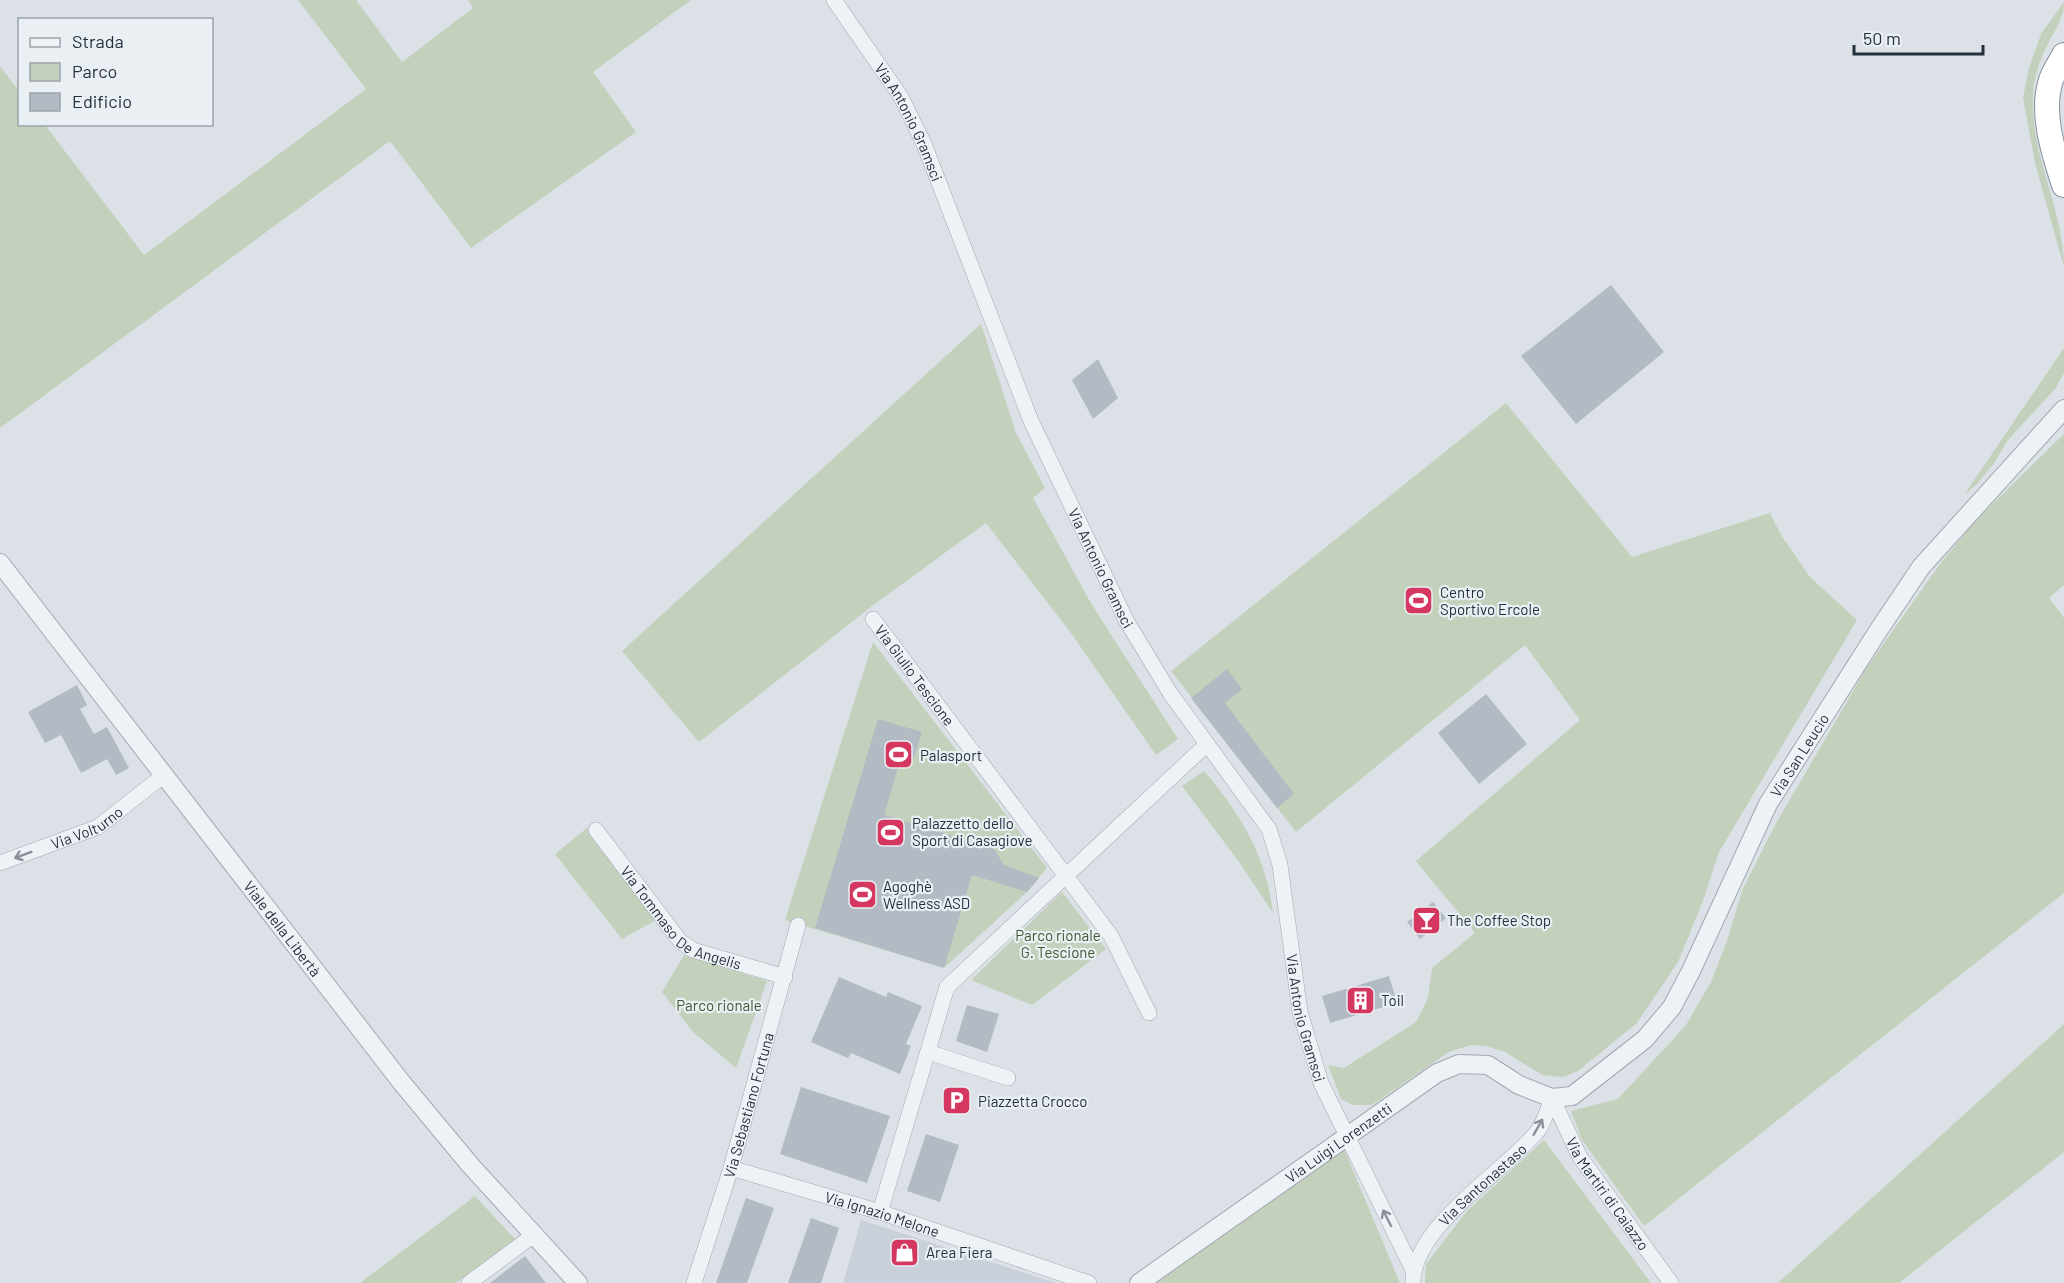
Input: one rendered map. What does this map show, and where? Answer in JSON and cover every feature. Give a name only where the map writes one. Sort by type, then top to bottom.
[{"type":"highway","points":[[2064,55],[2051,81],[2048,114],[2054,154],[2064,185]]},
{"type":"street","name":"Via Antonio Gramsci","points":[[834,0],[872,53],[924,144],[1031,421],[1126,620],[1170,693],[1269,829],[1280,865],[1300,1012],[1321,1083],[1346,1136]]},
{"type":"street","name":"Via San Leucio","points":[[1552,1098],[1572,1096],[1645,1039],[1672,1007],[1768,804],[1878,631],[1921,567],[2064,409]]},
{"type":"street","name":"Viale della Libertà","points":[[0,563],[402,1083],[471,1166],[578,1283]]},
{"type":"street","name":"Via Giulio Tescione","points":[[873,619],[1111,936],[1149,1013]]},
{"type":"street","points":[[880,1212],[947,987],[1064,875],[1206,745]]},
{"type":"street","name":"Via Volturno","points":[[0,863],[98,827],[164,775]]},
{"type":"street","name":"Via Tommaso De Angelis","points":[[596,830],[680,941],[693,950],[784,977]]},
{"type":"street","name":"Via Sebastiano Fortuna","points":[[694,1283],[731,1168],[798,925]]},
{"type":"street","points":[[928,1052],[1008,1078]]},
{"type":"street","name":"Via Luigi Lorenzetti","points":[[1139,1283],[1437,1073],[1459,1065],[1488,1065],[1519,1085],[1552,1098]]},
{"type":"street","name":"Via Santonastaso","points":[[1413,1276],[1423,1246],[1484,1180],[1538,1131],[1552,1098]]},
{"type":"street","name":"Via Martiri di Caiazzo","points":[[1552,1098],[1580,1157],[1671,1283]]},
{"type":"street","name":"Via Santonastaso","points":[[1346,1136],[1413,1276]]},
{"type":"street","name":"Via Ignazio Melone","points":[[731,1168],[880,1212],[1089,1283]]},
{"type":"street","points":[[469,1283],[535,1234]]},
{"type":"shaded area","name":"Area Fiera","points":[[861,1220],[1056,1283],[843,1283]]},
{"type":"green space","points":[[298,0],[356,0],[402,62],[473,8],[468,0],[691,0],[593,72],[636,132],[471,248],[390,141],[0,428],[0,66],[18,90],[18,126],[46,126],[144,255],[366,89]]},
{"type":"green space","points":[[2064,2],[2061,19],[2045,50],[2034,83],[2033,118],[2041,161],[2059,224],[2064,267],[2035,163],[2023,98],[2029,68],[2041,34]]},
{"type":"green space","points":[[981,324],[1016,433],[1045,488],[1033,498],[1092,605],[1178,739],[1156,755],[1071,633],[986,523],[876,603],[699,742],[622,651]]},
{"type":"green space","points":[[2064,348],[2064,373],[2056,388],[2007,441],[1995,462],[1978,483],[1964,495]]},
{"type":"green space","points":[[1506,403],[1632,557],[1770,513],[1781,535],[1810,577],[1857,620],[1719,852],[1703,901],[1678,962],[1637,1023],[1578,1071],[1563,1077],[1542,1075],[1505,1052],[1486,1046],[1471,1045],[1449,1052],[1372,1105],[1353,1105],[1341,1099],[1328,1065],[1344,1068],[1416,1022],[1428,998],[1432,968],[1475,933],[1416,861],[1580,720],[1525,645],[1296,832],[1171,671]]},
{"type":"green space","points":[[2064,434],[2064,585],[2049,598],[2064,618],[2064,893],[1644,1226],[1582,1140],[1571,1111],[1618,1099],[1686,1025],[1711,982],[1727,941],[1742,891],[1774,827],[1867,667],[1940,564],[1976,520]]},
{"type":"green space","name":"Palasport","points":[[873,642],[1047,868],[1027,892],[944,968],[785,920]]},
{"type":"green space","points":[[1204,771],[1229,803],[1250,837],[1270,892],[1273,913],[1239,862],[1182,786]]},
{"type":"green space","points":[[587,828],[656,920],[622,939],[555,854]]},
{"type":"green space","name":"Parco rionale G. Tescione","points":[[1062,892],[1106,949],[1032,1005],[971,980]]},
{"type":"green space","name":"Parco rionale","points":[[684,955],[767,981],[736,1068],[693,1032],[662,992]]},
{"type":"green space","points":[[2064,1024],[2064,1152],[1899,1283],[1778,1283]]},
{"type":"green space","points":[[1544,1140],[1651,1283],[1425,1283],[1426,1264],[1467,1211]]},
{"type":"green space","points":[[1344,1149],[1400,1283],[1154,1283],[1323,1165]]},
{"type":"green space","points":[[475,1196],[515,1239],[456,1283],[360,1283]]},
{"type":"building","points":[[1611,285],[1664,352],[1576,424],[1521,356]]},
{"type":"building","points":[[1098,359],[1118,398],[1093,419],[1072,380]]},
{"type":"building","points":[[1227,669],[1242,689],[1225,703],[1294,794],[1277,808],[1191,698]]},
{"type":"building","points":[[77,685],[87,705],[80,709],[94,734],[107,727],[129,768],[116,775],[107,759],[81,773],[61,735],[45,743],[28,712]]},
{"type":"building","points":[[1486,694],[1527,744],[1479,784],[1438,733]]},
{"type":"building","name":"Palazzetto dello Sport di Casagiove","points":[[878,719],[922,732],[914,758],[902,754],[884,815],[994,849],[1004,865],[1039,878],[1027,892],[972,875],[944,968],[815,928]]},
{"type":"building","name":"The Coffee Stop","points":[[1433,902],[1446,918],[1420,939],[1407,922]]},
{"type":"building","name":"Toil","points":[[1389,976],[1397,1003],[1330,1023],[1322,996]]},
{"type":"building","points":[[839,977],[886,997],[888,992],[922,1006],[906,1044],[911,1046],[900,1074],[851,1053],[848,1058],[811,1042]]},
{"type":"building","points":[[967,1005],[999,1014],[987,1052],[956,1041]]},
{"type":"building","points":[[801,1087],[890,1116],[867,1183],[780,1154]]},
{"type":"building","points":[[926,1134],[959,1145],[940,1202],[907,1191]]},
{"type":"building","points":[[746,1198],[774,1208],[747,1283],[716,1283]]},
{"type":"building","points":[[811,1218],[839,1228],[821,1283],[788,1283]]},
{"type":"building","points":[[525,1256],[546,1283],[490,1283]]},
{"type":"place","name":"Centro Sportivo Ercole","points":[[1419,601]]},
{"type":"place","name":"Palasport","points":[[899,755]]},
{"type":"place","name":"Palazzetto dello Sport di Casagiove","points":[[891,832]]},
{"type":"place","name":"Agoghè Wellness ASD","points":[[862,895]]},
{"type":"place","name":"The Coffee Stop","points":[[1426,920]]},
{"type":"place","name":"Toil","points":[[1360,1000]]},
{"type":"place","name":"Piazzetta Crocco","points":[[957,1101]]},
{"type":"place","name":"Area Fiera","points":[[905,1252]]}]
